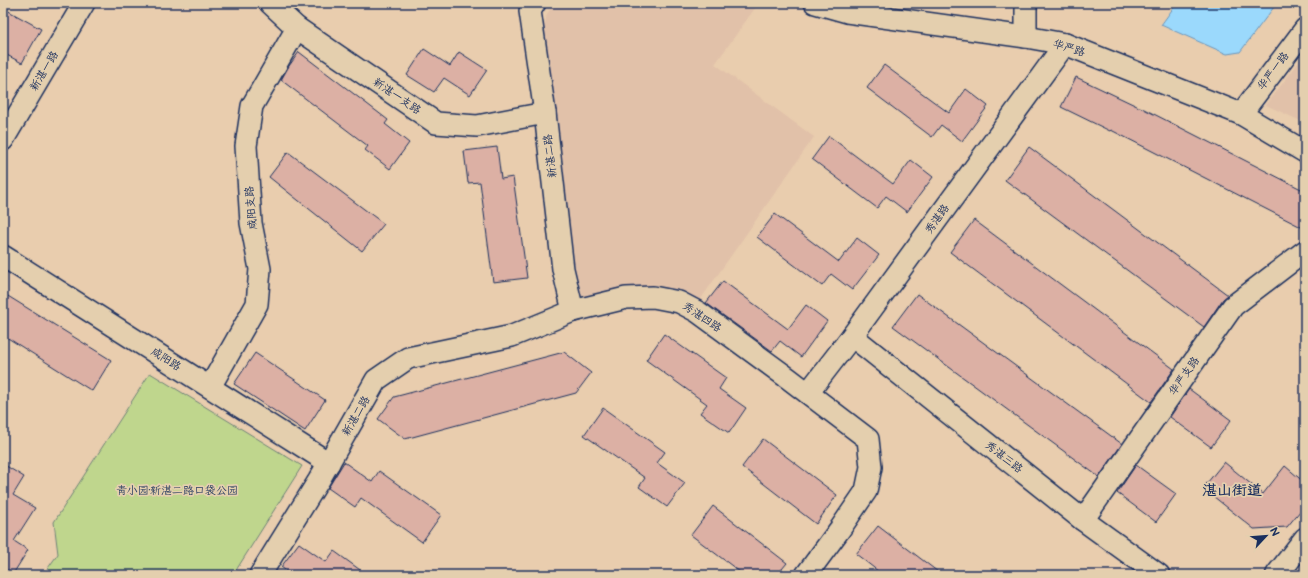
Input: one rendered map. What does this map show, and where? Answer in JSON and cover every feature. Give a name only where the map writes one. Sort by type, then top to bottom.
[{"type":"main road","points":[[1277,575],[1305,539]]},
{"type":"street","name":"新湛一路","points":[[3,140],[84,3]]},
{"type":"street","name":"新湛一支路","points":[[270,3],[297,28],[436,123],[477,126],[545,113]]},
{"type":"street","name":"新湛二路","points":[[536,3],[530,11],[545,113],[563,269],[573,311]]},
{"type":"street","name":"华严路","points":[[814,3],[847,12],[1026,37],[1065,44],[1241,114],[1305,152]]},
{"type":"street","points":[[1026,3],[1026,37]]},
{"type":"street","name":"咸阳支路","points":[[210,387],[257,304],[260,269],[251,223],[246,146],[252,106],[297,28]]},
{"type":"street","name":"华严一路","points":[[1241,114],[1305,29]]},
{"type":"street","name":"秀湛路","points":[[808,393],[852,336],[1065,44]]},
{"type":"street","name":"华严支路","points":[[1083,520],[1233,306],[1305,251]]},
{"type":"street","name":"咸阳路","points":[[3,256],[329,463]]},
{"type":"street","name":"秀湛四路","points":[[512,336],[573,311],[626,298],[653,298],[679,302],[698,312],[868,439],[871,466],[866,491],[806,575]]},
{"type":"street","name":"新湛二路","points":[[260,575],[329,463],[376,380],[408,358],[512,336]]},
{"type":"street","name":"秀湛三路","points":[[852,336],[1083,520],[1159,575]]},
{"type":"shaded area","points":[[555,3],[758,4],[715,64],[814,137],[698,303],[583,298],[571,275],[543,31],[547,14]]},
{"type":"shaded area","points":[[1305,54],[1305,123],[1266,105]]},
{"type":"green space","name":"青小园·新湛二路口袋公园","points":[[150,373],[302,466],[233,575],[43,575],[58,554],[54,522]]},
{"type":"water","points":[[1177,3],[1277,3],[1240,52],[1227,54],[1161,25]]},
{"type":"building","points":[[3,8],[41,29],[22,63],[3,53]]},
{"type":"building","points":[[424,49],[450,66],[459,52],[487,70],[470,95],[444,78],[434,92],[407,75]]},
{"type":"building","points":[[299,52],[388,120],[385,124],[409,143],[390,169],[365,150],[368,146],[281,80]]},
{"type":"building","points":[[884,65],[949,113],[966,89],[988,106],[962,141],[941,125],[932,137],[867,88]]},
{"type":"building","points":[[1076,77],[1140,107],[1305,191],[1305,229],[1111,130],[1110,131],[1061,107]]},
{"type":"building","points":[[829,136],[893,184],[911,160],[933,177],[907,212],[886,196],[877,208],[812,159]]},
{"type":"building","points":[[497,147],[501,179],[513,177],[527,278],[493,282],[480,182],[468,183],[464,151]]},
{"type":"building","points":[[1029,147],[1228,295],[1223,299],[1204,327],[1005,180]]},
{"type":"building","points":[[288,152],[384,224],[362,251],[269,177]]},
{"type":"building","points":[[775,214],[839,262],[857,238],[879,255],[852,290],[831,274],[822,286],[757,237]]},
{"type":"building","points":[[974,220],[1174,369],[1151,402],[950,252]]},
{"type":"building","points":[[723,281],[788,329],[806,305],[827,321],[801,357],[780,341],[772,351],[706,303]]},
{"type":"building","points":[[3,293],[111,360],[92,391],[3,335]]},
{"type":"building","points":[[917,294],[1122,444],[1099,477],[893,326]]},
{"type":"building","points":[[664,334],[726,378],[719,389],[746,408],[729,433],[700,413],[707,404],[646,360]]},
{"type":"building","points":[[564,352],[591,373],[576,393],[405,439],[378,419],[394,397]]},
{"type":"building","points":[[255,353],[325,400],[305,431],[234,384]]},
{"type":"building","points":[[1189,389],[1231,420],[1211,447],[1170,417]]},
{"type":"building","points":[[603,408],[665,452],[657,463],[685,483],[667,507],[639,487],[645,478],[584,435]]},
{"type":"building","points":[[763,439],[837,495],[816,524],[742,467]]},
{"type":"building","points":[[344,462],[372,482],[379,471],[441,515],[422,542],[361,498],[355,507],[328,488]]},
{"type":"building","points":[[1224,462],[1263,494],[1285,466],[1305,483],[1305,505],[1287,527],[1254,529],[1203,488]]},
{"type":"building","points":[[3,464],[24,477],[13,495],[35,508],[14,541],[28,550],[13,574],[3,567]]},
{"type":"building","points":[[1136,465],[1176,494],[1156,522],[1117,493]]},
{"type":"building","points":[[713,506],[787,563],[777,575],[744,575],[691,535]]},
{"type":"building","points":[[878,526],[942,575],[883,575],[856,554]]},
{"type":"building","points":[[299,543],[326,562],[334,551],[367,575],[292,575],[281,567]]},
{"type":"district","name":"湛山街道","points":[[1232,490]]}]
